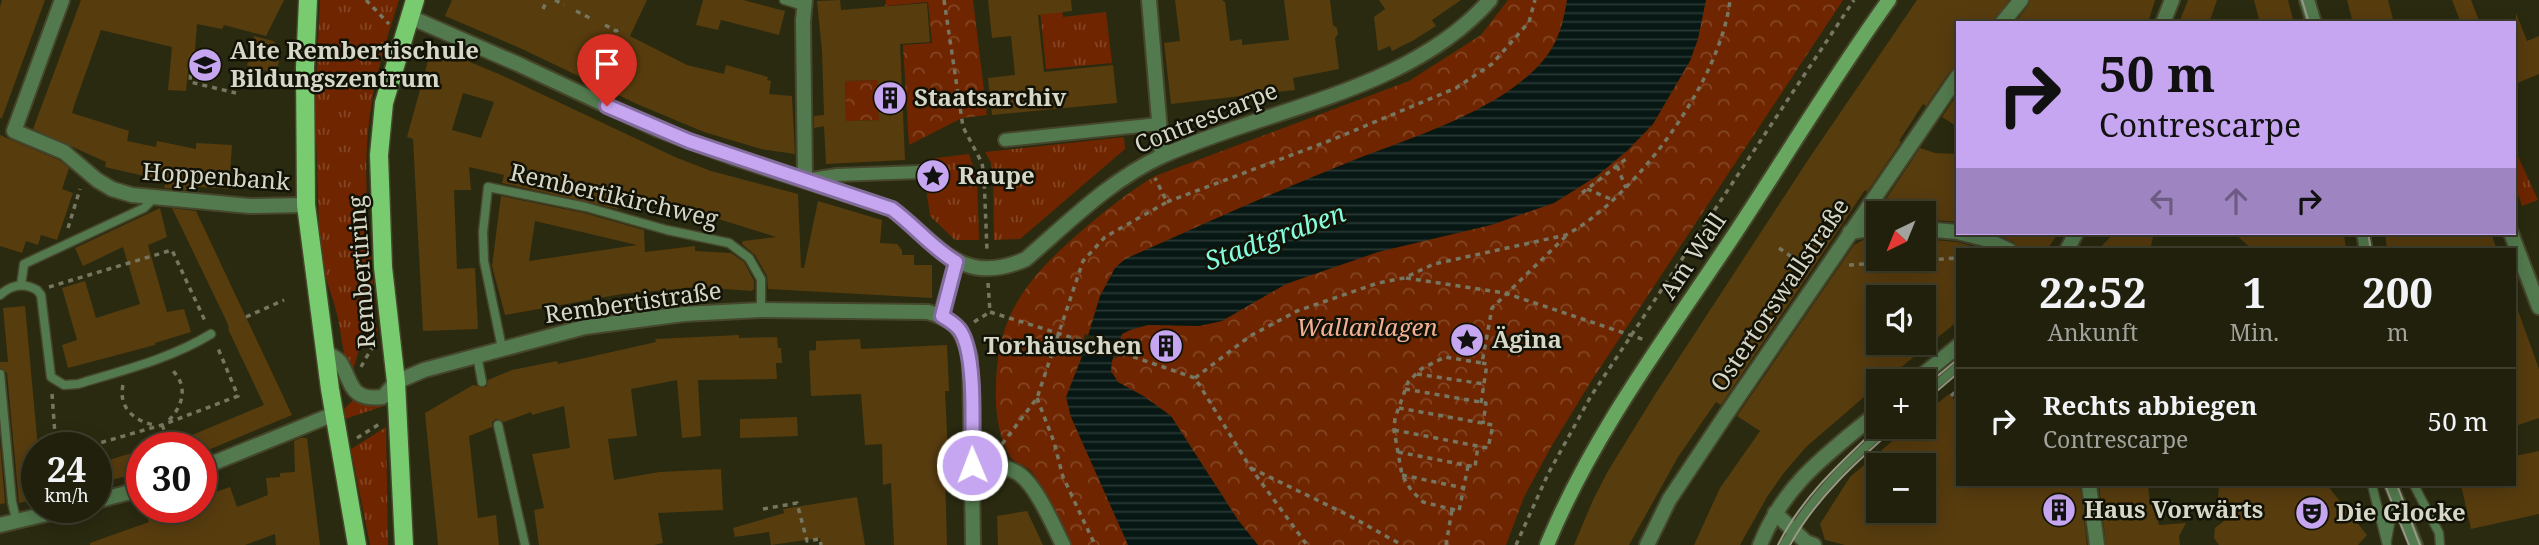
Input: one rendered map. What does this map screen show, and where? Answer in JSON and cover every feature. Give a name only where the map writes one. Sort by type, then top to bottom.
[{"type":"main road","name":"Rembertiring","points":[[309,0],[306,205],[334,414],[357,545]]},
{"type":"main road","name":"Am Wall","points":[[1547,545],[1598,442],[1852,52],[1889,0]]},
{"type":"main road","name":"Rembertiring","points":[[404,545],[396,382],[383,267],[379,155],[384,103],[412,8]]},
{"type":"street","name":"Hoppenbank","points":[[62,0],[14,131],[64,152],[112,189],[154,198],[250,206],[306,205]]},
{"type":"street","points":[[1149,0],[1161,156]]},
{"type":"street","name":"Contrescarpe","points":[[956,262],[988,269],[1011,266],[1026,259],[1119,179],[1161,156],[1401,68],[1443,43],[1473,19],[1490,0]]},
{"type":"street","points":[[2004,21],[2021,0]]},
{"type":"street","points":[[2164,21],[2172,0]]},
{"type":"street","points":[[2307,0],[2313,21]]},
{"type":"street","points":[[804,3],[805,180]]},
{"type":"street","points":[[412,8],[518,64],[657,129],[734,158],[892,209],[913,225],[941,253],[956,262],[942,316],[961,331],[970,357],[973,545]]},
{"type":"street","name":"Ostertorswallstraße","points":[[1647,545],[1670,500],[1956,79]]},
{"type":"street","points":[[1004,140],[1159,124]]},
{"type":"street","points":[[805,180],[837,175],[920,172]]},
{"type":"street","points":[[1850,232],[1866,230]]},
{"type":"street","points":[[1936,230],[1956,232]]},
{"type":"street","points":[[1971,235],[2005,248]]},
{"type":"street","points":[[2512,235],[2539,307]]},
{"type":"street","name":"Rembertistraße","points":[[326,352],[339,360],[344,374],[359,394],[370,398],[383,397],[396,382],[425,370],[598,325],[684,314],[761,310],[928,312],[942,316]]},
{"type":"street","points":[[1930,369],[1956,348]]},
{"type":"street","points":[[217,462],[334,414]]},
{"type":"street","points":[[1760,545],[1775,513],[1803,475],[1866,422]]},
{"type":"street","points":[[972,465],[996,466],[1017,472],[1032,488],[1063,545]]},
{"type":"street","points":[[2090,486],[2097,545]]},
{"type":"street","points":[[2391,486],[2416,545]]},
{"type":"street","points":[[2397,486],[2399,503]]},
{"type":"street","points":[[1775,513],[1808,544]]},
{"type":"street","points":[[0,525],[21,522]]},
{"type":"lane","points":[[784,0],[804,3]]},
{"type":"lane","name":"Rembertikirchweg","points":[[502,348],[484,261],[483,232],[488,187],[586,207],[667,230],[729,243],[749,258],[761,279],[761,310]]},
{"type":"lane","points":[[21,285],[24,264],[144,208],[154,198]]},
{"type":"lane","points":[[0,295],[9,287],[21,285],[37,290],[41,295],[51,377],[64,385],[78,384],[143,364],[187,348],[211,334]]},
{"type":"lane","points":[[477,355],[482,382]]},
{"type":"lane","points":[[1936,385],[1956,368]]},
{"type":"lane","points":[[0,374],[12,502],[17,523]]},
{"type":"lane","points":[[498,425],[525,545]]},
{"type":"lane","points":[[1784,545],[1816,498],[1875,439]]},
{"type":"lane","points":[[2372,486],[2387,543]]},
{"type":"lane","points":[[2415,486],[2439,533],[2441,545]]},
{"type":"lane","points":[[2387,543],[2391,518],[2399,503]]},
{"type":"path","points":[[366,0],[403,37]]},
{"type":"path","points":[[543,9],[547,0]]},
{"type":"path","points":[[555,0],[564,5]]},
{"type":"path","points":[[944,0],[963,127],[982,163],[984,176],[990,312],[1195,378],[1250,467],[1307,545]]},
{"type":"path","points":[[972,465],[1003,443],[1037,398],[1083,261],[1105,237],[1167,202],[1334,139],[1456,88],[1492,64],[1529,22],[1535,0]]},
{"type":"path","points":[[1195,378],[1250,336],[1297,311],[1368,286],[1404,278],[1434,264],[1566,235],[1585,225],[1626,188],[1658,149],[1703,81],[1722,35],[1730,0]]},
{"type":"path","name":"Am Wall","points":[[1516,545],[1523,524],[1573,427],[1854,0]]},
{"type":"path","points":[[576,11],[594,20]]},
{"type":"path","points":[[605,25],[615,31],[623,28]]},
{"type":"path","points":[[202,58],[191,57],[190,82],[236,93]]},
{"type":"path","points":[[1582,192],[1626,159]]},
{"type":"path","points":[[1148,164],[1167,202]]},
{"type":"path","points":[[1618,166],[1626,188]]},
{"type":"path","points":[[63,245],[86,170]]},
{"type":"path","points":[[1587,189],[1613,200]]},
{"type":"path","points":[[1482,363],[1492,308],[1566,235]]},
{"type":"path","points":[[1779,248],[1807,268]]},
{"type":"path","points":[[37,290],[172,250],[238,396],[163,425],[112,439]]},
{"type":"path","points":[[1828,264],[1956,258]]},
{"type":"path","points":[[1404,278],[1506,293],[1634,335],[1659,348]]},
{"type":"path","points":[[246,317],[284,300]]},
{"type":"path","points":[[360,370],[371,349],[391,346]]},
{"type":"path","points":[[1468,466],[1459,511],[1423,502],[1411,490],[1402,475],[1395,430],[1399,408],[1405,389],[1416,373],[1445,357],[1487,364],[1481,403]]},
{"type":"path","points":[[143,364],[168,367],[180,382],[182,401],[177,411],[163,425],[141,422],[133,417],[122,400],[124,380],[143,364]]},
{"type":"path","points":[[1416,373],[1484,384]]},
{"type":"path","points":[[51,377],[55,432]]},
{"type":"path","points":[[1405,389],[1486,404],[1483,424]]},
{"type":"path","points":[[1951,396],[1956,393]]},
{"type":"path","points":[[1037,398],[1054,442],[1063,477],[1095,545]]},
{"type":"path","points":[[1395,430],[1488,448],[1490,443],[1493,425],[1399,408]]},
{"type":"path","points":[[340,447],[397,415]]},
{"type":"path","points":[[163,425],[166,432]]},
{"type":"path","points":[[1398,452],[1475,467],[1478,446]]},
{"type":"path","points":[[1250,467],[1402,545]]},
{"type":"path","points":[[1402,475],[1464,488]]},
{"type":"path","points":[[763,509],[797,503],[807,541],[820,539],[821,545]]},
{"type":"path","points":[[1446,545],[1452,509]]},
{"type":"green space","points":[[320,0],[399,0],[376,81],[366,156],[367,207],[377,335],[360,347],[351,376],[320,255],[315,104]]},
{"type":"green space","points":[[886,0],[973,0],[987,115],[962,118],[909,145],[903,45],[932,43],[928,2],[885,6]]},
{"type":"green space","points":[[1039,0],[1061,0],[1063,17],[1106,12],[1112,63],[1046,69]]},
{"type":"green space","name":"Wallanlagen","points":[[1508,0],[1843,0],[1590,383],[1524,497],[1506,545],[1071,545],[1035,476],[1009,455],[998,422],[996,387],[1002,339],[1009,319],[1029,284],[1043,267],[1087,226],[1155,176],[1409,81],[1481,35]]},
{"type":"green space","points":[[877,80],[879,120],[846,121],[845,81]]},
{"type":"green space","points":[[1124,137],[1125,149],[1020,239],[994,240],[993,174],[985,152]]},
{"type":"green space","points":[[2516,152],[2538,200],[2522,206],[2516,189]]},
{"type":"green space","points":[[969,154],[977,178],[979,240],[955,240],[930,216],[923,165],[928,159]]},
{"type":"green space","points":[[353,400],[372,406],[384,406],[345,419],[344,409]]},
{"type":"green space","points":[[386,427],[388,545],[370,545],[351,449]]},
{"type":"water","name":"Stadtgraben","points":[[1567,0],[1706,0],[1698,39],[1690,61],[1653,124],[1597,176],[1554,203],[1491,225],[1378,252],[1286,284],[1222,321],[1199,326],[1148,325],[1122,334],[1111,371],[1118,382],[1171,416],[1238,520],[1258,545],[1128,545],[1071,417],[1066,397],[1100,296],[1115,268],[1125,259],[1321,173],[1444,125],[1490,102],[1511,89],[1546,58],[1560,31]]},
{"type":"pier","points":[[1085,334],[1120,345],[1117,358],[1081,347]]},
{"type":"building","points":[[2,0],[45,0],[0,118],[0,7]]},
{"type":"building","points":[[81,0],[284,0],[266,36],[224,25],[222,29],[197,24],[194,62],[189,61],[186,91],[168,90],[172,47],[101,30],[72,113],[129,131],[127,141],[156,147],[157,141],[196,149],[196,143],[232,145],[229,189],[185,186],[187,190],[164,188],[166,181],[105,167],[106,162],[33,129]]},
{"type":"building","points":[[452,0],[647,0],[630,36],[687,65],[724,74],[726,65],[768,77],[767,80],[771,81],[769,94],[792,96],[795,154],[761,149],[704,132],[637,104],[520,48],[445,16]]},
{"type":"building","points":[[703,0],[743,0],[785,11],[779,35],[721,20],[718,30],[696,25]]},
{"type":"building","name":"Staatsarchiv","points":[[840,0],[841,10],[927,3],[930,42],[900,44],[905,160],[826,164],[824,126],[814,128],[814,116],[824,115],[817,1]],"holes":[[[877,80],[879,120],[846,121],[845,81]]]},
{"type":"building","points":[[988,0],[1071,0],[1072,11],[1038,15],[1044,72],[1113,65],[1117,103],[992,115],[988,78],[1015,75],[1011,36],[992,38]]},
{"type":"building","points":[[1175,0],[1225,2],[1230,41],[1242,39],[1242,45],[1289,40],[1284,0],[1330,0],[1333,25],[1338,34],[1335,38],[1339,69],[1293,78],[1295,90],[1171,104],[1164,43],[1180,41]]},
{"type":"building","points":[[1379,0],[1461,0],[1432,20],[1436,26],[1414,40],[1392,51],[1390,46],[1378,51],[1374,17],[1385,9]]},
{"type":"building","points":[[1917,0],[2009,0],[1994,21],[1956,21],[1956,67],[1950,71],[1926,106],[1923,104],[1899,141],[1901,142],[1867,192],[1865,190],[1721,405],[1716,402],[1678,457],[1629,545],[1574,545],[1608,471],[1808,160]]},
{"type":"building","points":[[2030,0],[2155,0],[2149,21],[2017,21]]},
{"type":"building","points":[[2188,0],[2217,0],[2210,21],[2180,21]]},
{"type":"building","points":[[2254,0],[2288,0],[2293,21],[2259,21]]},
{"type":"building","points":[[2347,0],[2388,0],[2393,21],[2352,21]]},
{"type":"building","points":[[2452,0],[2471,0],[2479,21],[2460,21]]},
{"type":"building","points":[[2516,13],[2527,41],[2539,36],[2539,74],[2516,84],[2516,21]]},
{"type":"building","points":[[254,36],[273,41],[282,49],[276,73],[247,66]]},
{"type":"building","points":[[432,46],[501,75],[675,157],[711,171],[798,194],[801,268],[804,268],[818,201],[882,220],[880,243],[897,244],[902,255],[914,255],[914,265],[932,265],[932,298],[768,289],[767,276],[755,255],[742,244],[743,241],[776,237],[661,201],[660,205],[624,192],[618,209],[502,183],[504,175],[469,167],[471,190],[454,190],[457,269],[475,268],[478,329],[423,331],[413,139],[407,137]],"holes":[[[463,93],[494,102],[481,138],[452,130]]]},
{"type":"building","points":[[1956,96],[1956,126],[1942,117]]},
{"type":"building","points":[[0,135],[59,160],[69,168],[62,189],[73,193],[57,240],[41,235],[38,245],[26,241],[22,253],[0,246]]},
{"type":"building","points":[[1920,148],[1935,153],[1956,154],[1956,222],[1936,220],[1936,201],[1885,201]]},
{"type":"building","points":[[501,196],[584,213],[644,230],[645,252],[695,246],[695,251],[731,253],[744,262],[754,281],[754,289],[697,287],[622,294],[505,315],[492,266]],"holes":[[[535,221],[637,245],[529,261]]]},
{"type":"building","points":[[160,208],[167,237],[148,245],[167,312],[184,309],[191,332],[155,345],[68,368],[62,345],[77,340],[62,288],[85,281],[96,318],[140,304],[123,247],[83,266],[75,248]]},
{"type":"building","points":[[172,208],[196,211],[292,415],[217,446],[217,432],[199,432],[264,405]]},
{"type":"building","points":[[1998,235],[2057,235],[2048,248],[2017,248],[2014,242]]},
{"type":"building","points":[[2112,235],[2154,235],[2150,248],[2100,248]]},
{"type":"building","points":[[2236,235],[2344,235],[2346,248],[2251,248]]},
{"type":"building","points":[[2385,235],[2492,235],[2496,248],[2387,248]]},
{"type":"building","points":[[1866,240],[1866,271],[1936,271],[1936,240],[1979,248],[1956,248],[1956,323],[1936,339],[1936,285],[1866,285],[1866,355],[1916,355],[1899,369],[1866,369],[1866,395],[1806,447],[1783,474],[1740,545],[1694,545],[1720,488],[1760,431],[1737,416],[1854,245]]},
{"type":"building","points":[[25,306],[37,432],[21,432],[19,503],[7,373],[0,368],[0,362],[8,362],[3,308]]},
{"type":"building","points":[[2516,308],[2539,369],[2539,418],[2516,426]]},
{"type":"building","points":[[739,335],[739,338],[777,337],[782,363],[776,363],[777,379],[698,380],[701,436],[682,438],[677,380],[631,389],[637,436],[608,439],[614,480],[659,472],[721,469],[723,510],[658,513],[663,543],[654,545],[539,545],[534,510],[544,508],[532,454],[570,448],[564,406],[532,415],[531,412],[504,422],[496,419],[492,422],[492,427],[469,436],[478,518],[496,515],[499,545],[438,545],[425,413],[473,385],[486,387],[488,380],[512,370],[557,361],[558,364],[656,342],[655,339]]},
{"type":"building","name":"Torhäuschen","points":[[1162,336],[1176,340],[1171,357],[1156,353]]},
{"type":"building","points":[[860,339],[861,349],[947,345],[947,545],[894,545],[891,483],[883,485],[882,444],[865,445],[861,394],[811,396],[809,351],[816,350],[816,341]]},
{"type":"building","points":[[1949,394],[1956,401],[1956,486],[2080,486],[2087,545],[1845,545],[1825,540],[1820,524],[1850,477],[1866,463],[1866,523],[1936,523],[1936,453],[1878,453],[1895,439],[1936,439],[1936,404]]},
{"type":"building","points":[[797,417],[798,436],[740,438],[740,419]]},
{"type":"building","points":[[307,438],[320,545],[276,545],[275,534],[245,545],[90,545],[146,523],[217,523],[217,491],[230,487],[237,507],[268,495],[266,478],[295,472],[294,441]]},
{"type":"building","points":[[0,444],[6,503],[0,504]]},
{"type":"building","points":[[2539,451],[2539,514],[2471,529],[2461,486],[2516,486],[2516,456]]},
{"type":"building","points":[[126,455],[126,476],[112,480],[112,459]]},
{"type":"building","points":[[2099,486],[2148,486],[2150,503],[2155,502],[2159,525],[2186,523],[2179,536],[2180,545],[2106,545]]},
{"type":"building","name":"Die Glocke","points":[[2219,486],[2328,486],[2367,535],[2358,545],[2219,545],[2214,538],[2215,528],[2230,516],[2218,497]]},
{"type":"building","points":[[857,497],[865,545],[820,545],[820,538],[771,545],[769,532],[735,537],[733,528],[784,513],[783,509]]},
{"type":"building","points":[[1027,511],[1043,545],[998,545],[997,516]]},
{"type":"tram line","points":[[2302,0],[2308,21]]},
{"type":"tram line","points":[[2368,235],[2371,248]]},
{"type":"tram line","points":[[1936,377],[1956,361]]},
{"type":"tram line","points":[[1936,392],[1956,375]]},
{"type":"tram line","points":[[1778,545],[1810,496],[1866,438]]},
{"type":"tram line","points":[[1790,545],[1824,496],[1883,439]]},
{"type":"tram line","points":[[2385,486],[2409,545]]},
{"type":"tram line","points":[[2397,486],[2420,545]]},
{"type":"place","name":"Alte Rembertischule Bildungszentrum","points":[[205,65]]},
{"type":"place","name":"Staatsarchiv","points":[[890,98]]},
{"type":"place","name":"Raupe","points":[[933,176]]},
{"type":"place","name":"Ägina","points":[[1467,340]]},
{"type":"place","name":"Torhäuschen","points":[[1166,346]]},
{"type":"place","name":"Haus Vorwärts","points":[[2059,510]]},
{"type":"place","name":"Die Glocke","points":[[2312,513]]},
{"type":"route","points":[[607,106],[657,129],[734,158],[892,209],[913,225],[941,253],[956,262],[942,316],[961,331],[970,357],[972,465]]}]
